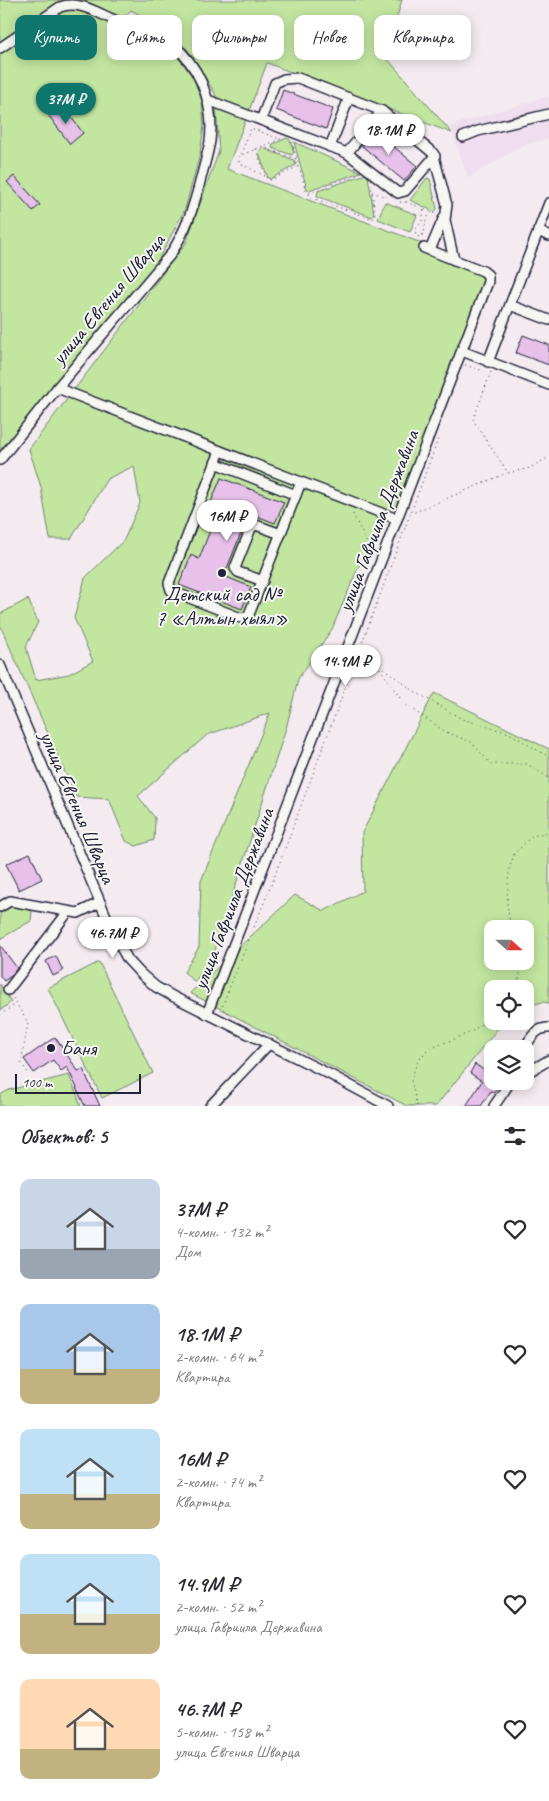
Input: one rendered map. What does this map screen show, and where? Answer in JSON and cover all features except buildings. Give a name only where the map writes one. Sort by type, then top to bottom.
[{"type":"street","name":"улица Евгения Шварца","points":[[0,48],[60,7],[75,4],[156,37],[181,52],[200,78],[208,100],[211,128],[210,142],[194,206],[181,238],[170,256],[57,388],[0,460]]},
{"type":"street","points":[[261,120],[275,83],[284,79],[298,78],[382,111],[435,156],[447,205],[441,212],[427,249],[454,260]]},
{"type":"street","points":[[330,146],[349,98]]},
{"type":"street","points":[[208,100],[261,120],[291,134],[347,153],[394,192],[402,193],[405,191],[435,156]]},
{"type":"street","points":[[347,153],[382,111]]},
{"type":"street","points":[[463,137],[478,131],[549,114]]},
{"type":"street","points":[[489,362],[549,203]]},
{"type":"street","points":[[441,212],[454,260]]},
{"type":"street","points":[[538,231],[549,236]]},
{"type":"street","name":"улица Гавриила Державина","points":[[207,1014],[489,278],[483,271],[454,260]]},
{"type":"street","points":[[510,305],[549,320]]},
{"type":"street","points":[[462,352],[549,385]]},
{"type":"street","points":[[57,388],[397,519]]},
{"type":"street","points":[[220,451],[169,583],[174,592],[245,618],[250,614],[301,482]]},
{"type":"street","points":[[215,464],[296,495]]},
{"type":"street","points":[[263,581],[236,570],[251,528],[256,525],[281,534]]},
{"type":"street","name":"улица Евгения Шварца","points":[[0,665],[99,903],[124,953],[141,974],[156,987],[388,1106]]},
{"type":"street","points":[[0,907],[10,901],[78,913],[99,903]]},
{"type":"street","points":[[8,990],[68,912]]},
{"type":"street","points":[[530,1040],[534,1034],[544,1028],[549,1028]]},
{"type":"street","points":[[210,1106],[269,1044]]},
{"type":"street","points":[[534,1069],[549,1060]]},
{"type":"street","points":[[494,1106],[505,1090]]},
{"type":"path","points":[[280,140],[251,128],[238,158],[239,163],[271,180],[299,166]]},
{"type":"path","points":[[241,154],[291,134],[308,194],[312,198],[372,219],[375,218],[375,215],[370,183]]},
{"type":"path","points":[[262,146],[298,160]]},
{"type":"path","points":[[256,148],[265,176]]},
{"type":"path","points":[[308,194],[369,171]]},
{"type":"path","points":[[372,191],[402,203],[406,202],[435,213],[441,212]]},
{"type":"path","points":[[406,202],[411,196]]},
{"type":"path","points":[[424,209],[423,218],[415,230],[417,236],[422,237],[424,234],[426,222],[432,212]]},
{"type":"path","points":[[466,364],[480,370],[489,362]]},
{"type":"path","points":[[489,362],[473,420],[508,473]]},
{"type":"path","points":[[224,1022],[228,1013],[222,1008],[223,1004],[274,878],[439,436]]},
{"type":"path","points":[[410,514],[508,473],[530,468],[549,457]]},
{"type":"path","points":[[352,514],[376,560],[381,562]]},
{"type":"path","points":[[355,659],[370,659],[414,691],[462,719],[509,733],[549,756]]},
{"type":"path","points":[[377,663],[404,704],[446,732],[471,742],[491,764],[527,764],[549,778]]},
{"type":"path","points":[[510,920],[507,904],[509,870],[514,854],[532,836],[549,832]]},
{"type":"path","points":[[8,990],[28,1023],[21,1063],[30,1075]]},
{"type":"path","points":[[0,1016],[17,1004]]},
{"type":"path","points":[[417,1106],[411,1080],[417,1063],[427,1050],[470,1032],[484,1022]]},
{"type":"shaded area","points":[[549,96],[549,139],[522,145],[468,178],[450,126]]},
{"type":"green space","points":[[0,0],[402,0],[397,15],[374,15],[374,60],[388,60],[452,133],[267,63],[227,169],[424,244],[480,274],[483,284],[414,476],[358,568],[332,629],[298,679],[287,725],[214,953],[195,982],[184,972],[199,947],[201,881],[270,713],[207,735],[138,796],[155,818],[154,840],[136,846],[126,841],[109,799],[76,797],[0,625],[0,614],[28,599],[38,622],[26,647],[36,680],[69,674],[93,661],[74,618],[85,578],[124,540],[140,503],[134,466],[107,479],[71,539],[50,539],[41,487],[29,449],[186,243],[219,151],[215,93],[194,60],[284,60],[284,15],[192,15],[192,57],[182,45],[182,15],[140,15],[131,10],[127,15],[107,15],[107,60],[180,60],[193,77],[202,101],[204,126],[200,154],[185,209],[150,276],[0,463]]},
{"type":"green space","points":[[287,138],[290,140],[294,152],[292,155],[272,148],[273,144]]},
{"type":"green space","points":[[294,142],[361,172],[309,190],[307,189]]},
{"type":"green space","points":[[263,148],[294,160],[296,165],[270,179],[268,178],[259,154]]},
{"type":"green space","points":[[366,174],[368,176],[374,214],[372,217],[317,196],[318,191]]},
{"type":"green space","points":[[427,178],[430,179],[437,209],[435,212],[410,200]]},
{"type":"green space","points":[[385,202],[417,215],[410,232],[378,219]]},
{"type":"green space","points":[[434,693],[549,749],[549,1003],[534,1004],[534,980],[484,980],[484,1030],[497,1030],[489,1040],[484,1040],[484,1046],[436,1106],[407,1106],[190,993],[295,895],[324,911],[363,891],[362,833]]},
{"type":"green space","points":[[0,905],[32,910],[31,921],[0,939]]},
{"type":"green space","points":[[99,962],[153,1073],[102,1098],[48,988]]},
{"type":"green space","points":[[0,984],[11,1002],[1,1010],[0,1009]]},
{"type":"green space","points":[[69,1075],[81,1106],[0,1106],[0,1095],[9,1090]]},
{"type":"place","name":"Детский сад № 7 «Алтын хыял»","points":[[222,573]]},
{"type":"place","name":"Баня","points":[[51,1048]]}]
